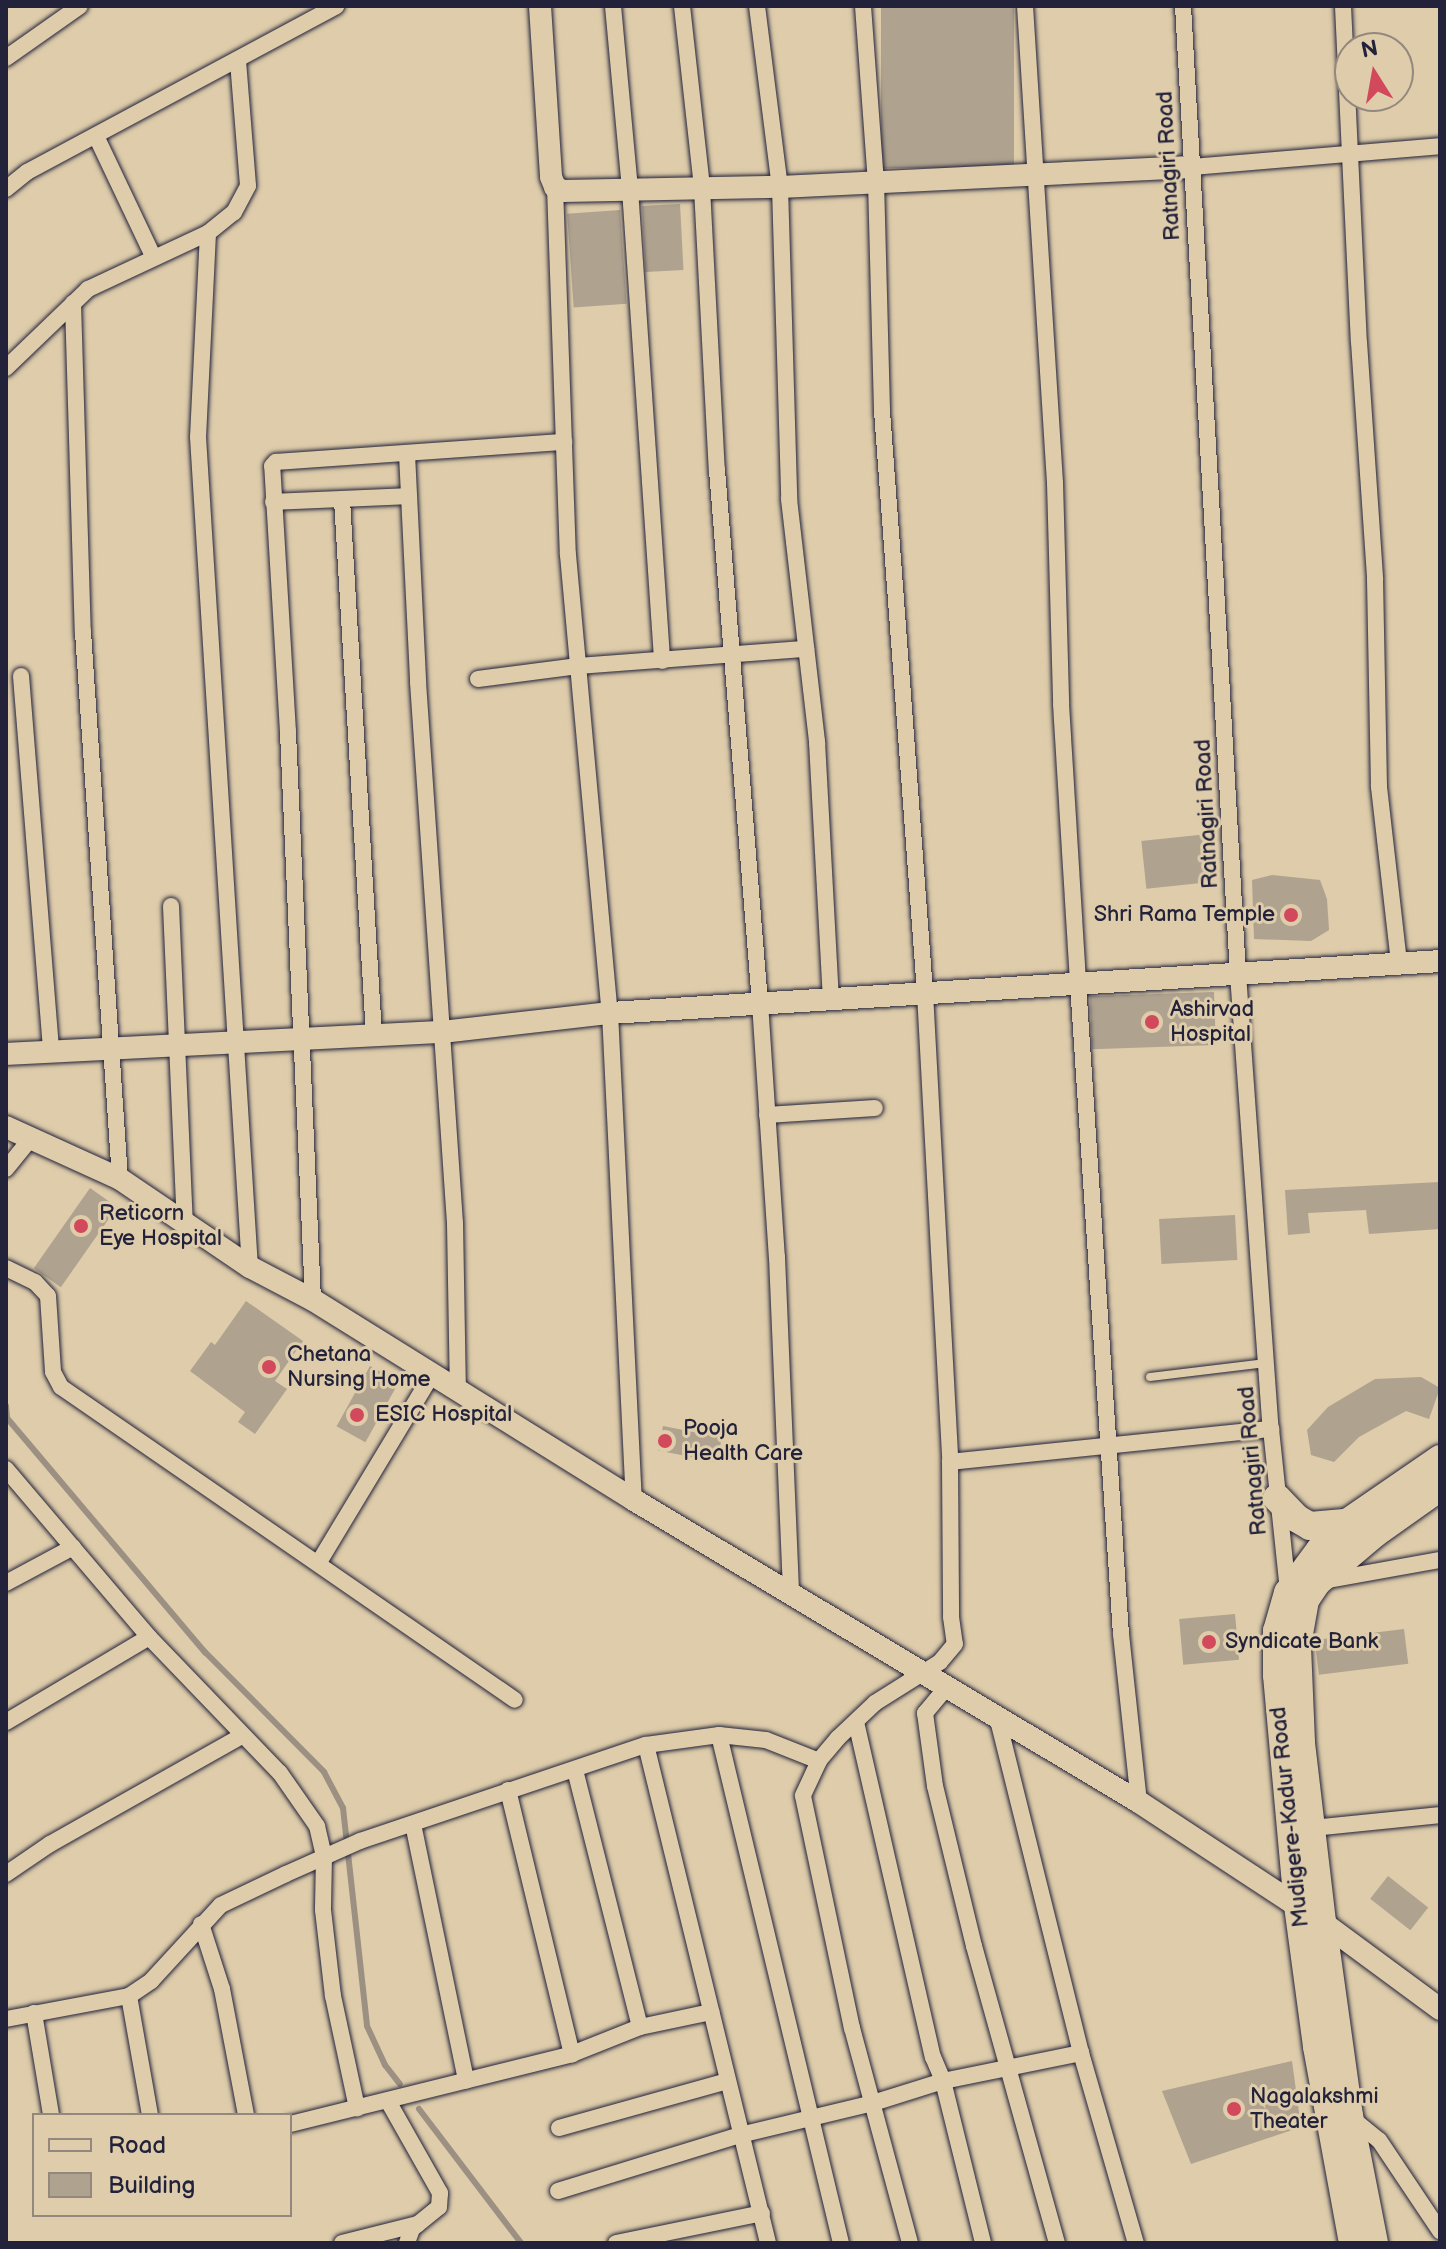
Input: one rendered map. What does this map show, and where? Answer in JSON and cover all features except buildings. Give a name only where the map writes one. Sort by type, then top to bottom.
[{"type":"highway","name":"Mudigere-Kadur Road","points":[[1353,2243],[1317,2046],[1298,1906],[1276,1649],[1294,1604],[1302,1570],[1347,1523],[1440,1459]]},
{"type":"highway","name":"Mudigere-Kadur Road","points":[[1294,1604],[1375,1533],[1440,1487]]},
{"type":"highway","points":[[1277,1498],[1310,1526],[1347,1523]]},
{"type":"highway","name":"Mudigere-Kadur Road","points":[[1294,1604],[1301,1742],[1322,1922],[1349,2116],[1374,2243]]},
{"type":"street","points":[[6,58],[80,6]]},
{"type":"street","points":[[6,189],[27,172],[336,6]]},
{"type":"street","points":[[540,6],[551,177],[555,187],[568,555],[610,1013],[634,1500]]},
{"type":"street","points":[[613,6],[630,189],[662,661]]},
{"type":"street","points":[[682,6],[702,188],[731,656],[760,1003],[791,1593]]},
{"type":"street","points":[[757,6],[780,187],[789,499],[817,742],[831,998]]},
{"type":"street","points":[[863,6],[876,181],[882,411],[925,993],[950,1462],[951,1617],[955,1644],[940,1662],[921,1671],[875,1703],[819,1761],[803,1796],[852,2028],[910,2243]]},
{"type":"street","points":[[1025,6],[1055,483],[1061,704],[1102,1367],[1111,1446],[1121,1634],[1139,1802]]},
{"type":"street","name":"Ratnagiri Road","points":[[1183,6],[1238,974],[1277,1498],[1294,1604]]},
{"type":"street","points":[[1343,6],[1359,342],[1375,579],[1379,787],[1399,963]]},
{"type":"street","points":[[6,368],[88,289],[153,256],[208,233],[234,212],[248,186],[238,61]]},
{"type":"street","points":[[96,136],[153,256]]},
{"type":"street","points":[[555,187],[563,191],[780,187],[1191,167],[1440,146]]},
{"type":"street","points":[[208,233],[198,437],[239,1042],[250,1267]]},
{"type":"street","points":[[73,303],[83,632],[120,1179]]},
{"type":"street","points":[[313,1300],[288,732],[272,466],[276,462],[564,442]]},
{"type":"street","points":[[407,454],[455,1223],[458,1390]]},
{"type":"street","points":[[273,502],[409,496]]},
{"type":"street","points":[[342,500],[374,1035]]},
{"type":"street","points":[[478,679],[578,666],[806,649]]},
{"type":"street","points":[[21,676],[51,1051]]},
{"type":"street","points":[[171,906],[185,1223]]},
{"type":"street","points":[[6,1054],[442,1032],[610,1013],[1440,961]]},
{"type":"street","points":[[767,1115],[875,1108]]},
{"type":"street","points":[[6,1127],[120,1179],[250,1267],[313,1300],[634,1500],[1139,1802],[1322,1922],[1440,2009]]},
{"type":"street","points":[[6,1169],[30,1139]]},
{"type":"street","points":[[6,1268],[35,1282],[48,1296],[53,1372],[61,1387],[515,1700]]},
{"type":"street","points":[[319,1562],[431,1376]]},
{"type":"street","points":[[950,1462],[1271,1429]]},
{"type":"street","points":[[6,1469],[149,1637],[280,1773],[307,1809],[332,1852],[323,1910],[333,1996],[357,2108]]},
{"type":"street","points":[[6,1583],[73,1547]]},
{"type":"street","points":[[1317,1582],[1440,1560]]},
{"type":"street","points":[[6,1722],[149,1637]]},
{"type":"street","points":[[946,1688],[925,1713],[935,1786],[1007,2069],[1034,2152],[1057,2243]]},
{"type":"street","points":[[998,1720],[1081,2053],[1136,2243]]},
{"type":"street","points":[[856,1722],[933,2057],[943,2081],[983,2243]]},
{"type":"street","points":[[6,2019],[129,1996],[151,1981],[221,1905],[360,1841],[646,1745],[719,1735],[766,1740],[819,1761]]},
{"type":"street","points":[[719,1735],[841,2243]]},
{"type":"street","points":[[6,1874],[50,1844],[242,1736]]},
{"type":"street","points":[[646,1745],[768,2243]]},
{"type":"street","points":[[575,1770],[640,2027]]},
{"type":"street","points":[[508,1790],[572,2054]]},
{"type":"street","points":[[1313,1828],[1440,1815]]},
{"type":"street","points":[[413,1824],[466,2081]]},
{"type":"street","points":[[201,1924],[222,1989],[246,2113]]},
{"type":"street","points":[[129,1996],[150,2113]]},
{"type":"street","points":[[292,2124],[572,2054],[640,2027],[711,2012]]},
{"type":"street","points":[[34,2013],[51,2113]]},
{"type":"street","points":[[558,2191],[740,2135],[873,2103],[943,2081],[1081,2053]]},
{"type":"street","points":[[559,2128],[727,2081]]},
{"type":"street","points":[[388,2101],[440,2193],[439,2207],[407,2236],[407,2243]]},
{"type":"street","points":[[1349,2116],[1379,2140],[1440,2231]]},
{"type":"street","points":[[616,2243],[762,2213]]},
{"type":"street","points":[[342,2243],[421,2223]]},
{"type":"lane","points":[[1150,1377],[1266,1363]]},
{"type":"waterway","points":[[6,1406],[7,1418],[205,1652],[324,1772],[343,1808],[367,2026],[385,2065],[400,2084]]},
{"type":"waterway","points":[[419,2109],[521,2243]]},
{"type":"place","name":"Shri Rama Temple","points":[[1291,915]]},
{"type":"place","name":"Ashirvad Hospital","points":[[1152,1022]]},
{"type":"place","name":"Reticorn Eye Hospital","points":[[81,1226]]},
{"type":"place","name":"Chetana Nursing Home","points":[[269,1367]]},
{"type":"place","name":"ESIC Hospital","points":[[357,1415]]},
{"type":"place","name":"Pooja Health Care","points":[[665,1441]]},
{"type":"place","name":"Syndicate Bank","points":[[1209,1642]]},
{"type":"place","name":"Nagalakshmi Theater","points":[[1234,2109]]}]
